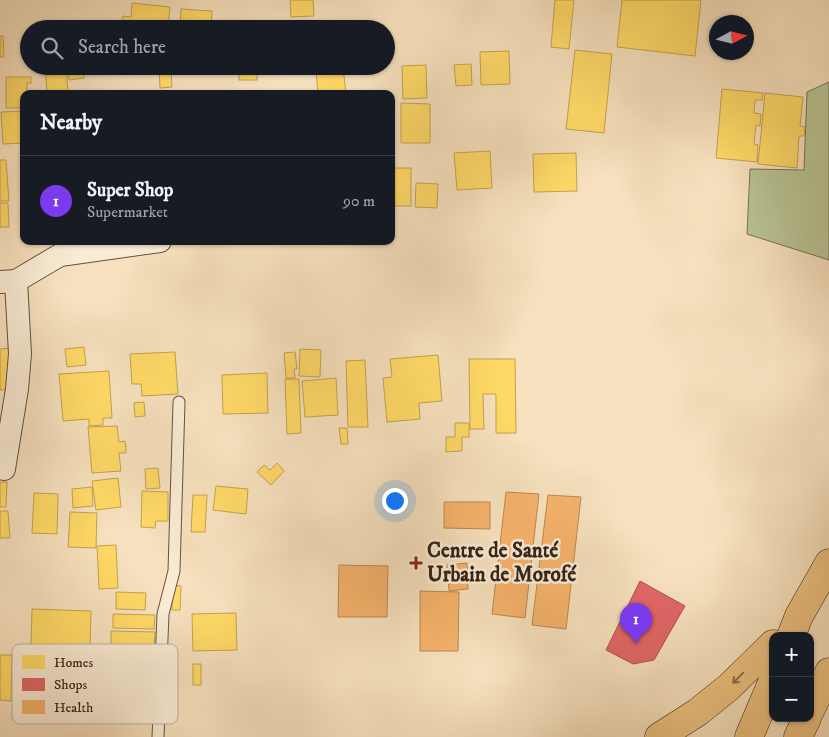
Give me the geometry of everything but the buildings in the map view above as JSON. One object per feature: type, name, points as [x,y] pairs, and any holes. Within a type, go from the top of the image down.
[{"type":"highway","points":[[795,626],[829,563]]},
{"type":"highway","points":[[659,737],[698,712],[729,687],[769,648]]},
{"type":"highway","points":[[814,703],[829,672]]},
{"type":"highway","points":[[749,737],[769,690]]},
{"type":"highway","points":[[798,737],[805,722]]},
{"type":"street","points":[[4,469],[17,389],[20,354],[8,281],[60,255],[131,245]]},
{"type":"lane","points":[[162,644],[163,614],[174,571],[179,402]]},
{"type":"lane","points":[[158,737],[159,724]]},
{"type":"green space","points":[[829,82],[829,260],[747,234],[750,169],[804,170],[807,92]]},
{"type":"place","name":"Centre de Santé Urbain de Morofé","points":[[416,563]]},
{"type":"place","name":"Super Shop","points":[[636,644]]}]
